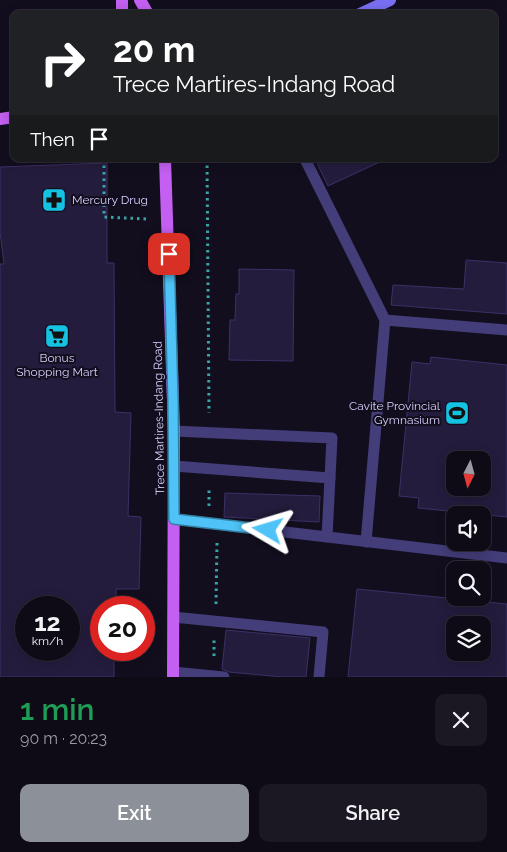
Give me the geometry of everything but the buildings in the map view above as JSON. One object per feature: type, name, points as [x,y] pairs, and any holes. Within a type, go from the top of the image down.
[{"type":"main road","points":[[369,10],[390,0]]},
{"type":"main road","name":"Trece Martires-Indang Road","points":[[165,162],[174,430],[173,674]]},
{"type":"lane","points":[[306,162],[385,320],[366,542]]},
{"type":"lane","points":[[385,320],[507,330]]},
{"type":"lane","points":[[174,430],[332,438],[327,537]]},
{"type":"lane","points":[[174,466],[330,478]]},
{"type":"lane","points":[[174,519],[507,558]]},
{"type":"lane","points":[[173,617],[323,632],[319,677]]},
{"type":"lane","points":[[173,674],[224,677]]},
{"type":"path","points":[[104,162],[104,217],[147,218]]},
{"type":"place","name":"Mercury Drug","points":[[54,200]]},
{"type":"place","name":"Bonus Shopping Mart","points":[[57,336]]},
{"type":"place","name":"Cavite Provincial Gymnasium","points":[[457,413]]},
{"type":"route","points":[[169,254],[174,519],[268,530]]}]
